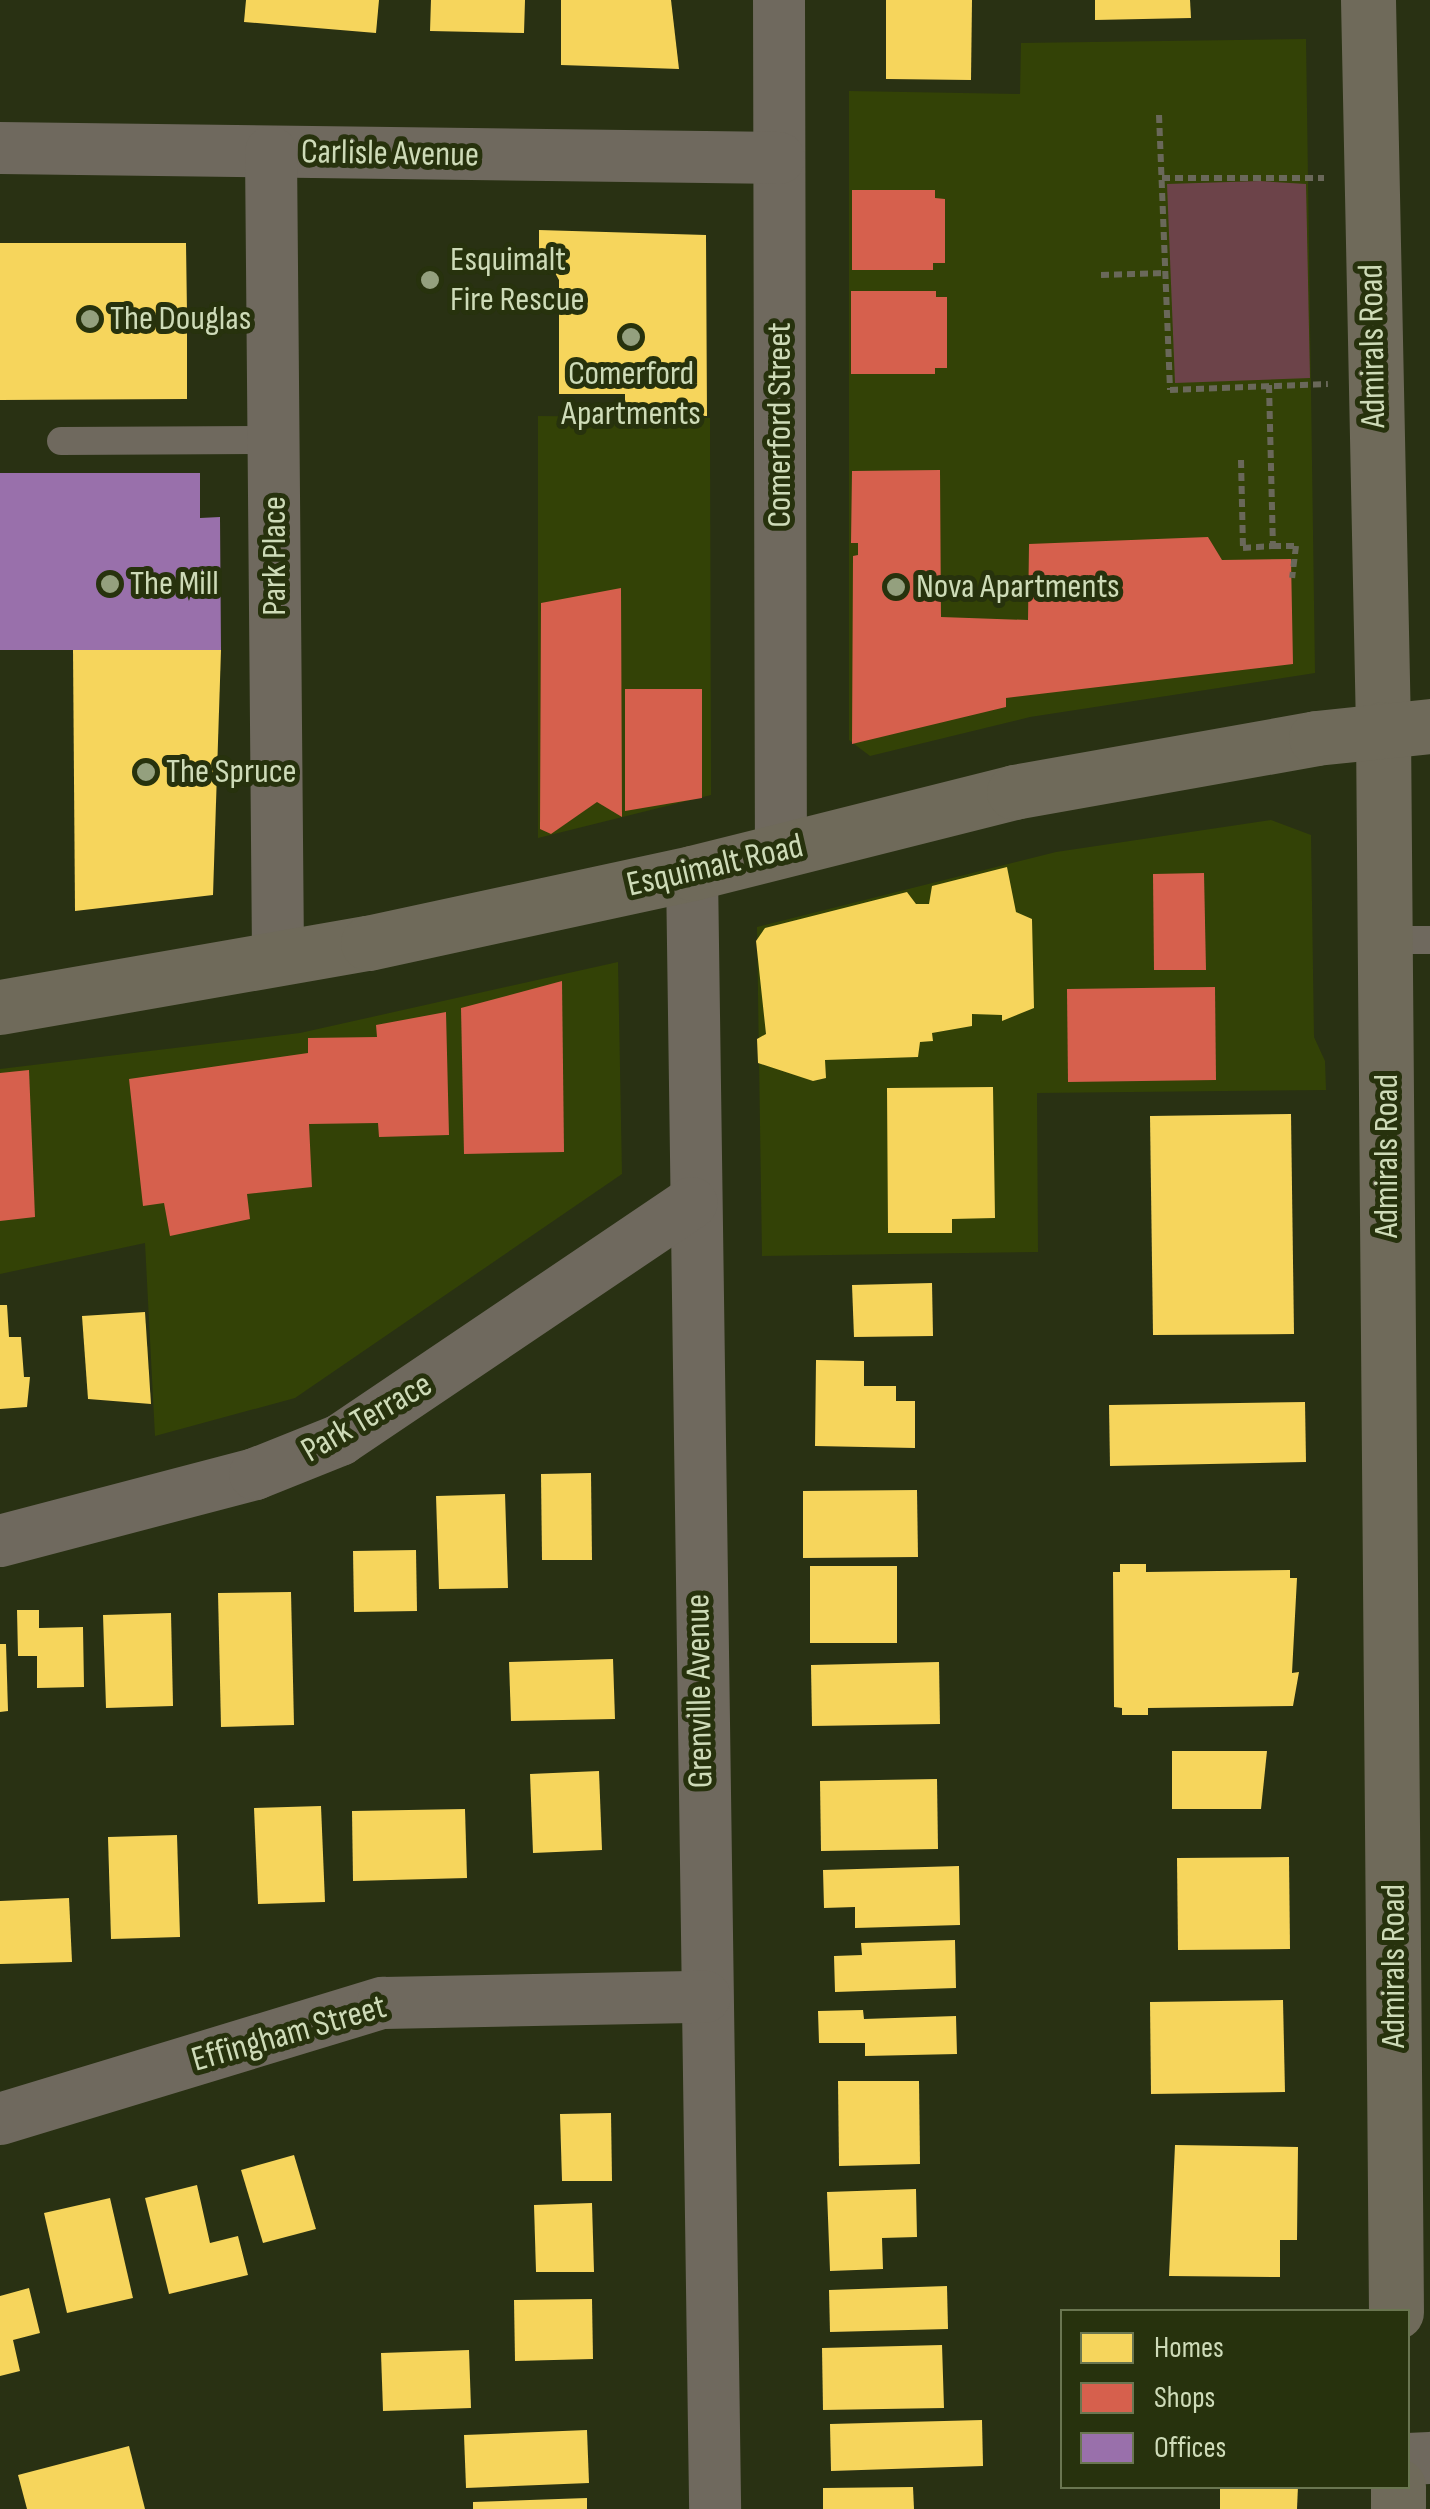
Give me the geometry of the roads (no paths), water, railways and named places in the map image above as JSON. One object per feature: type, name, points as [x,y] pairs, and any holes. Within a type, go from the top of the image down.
[{"type":"main road","name":"Admirals Road","points":[[1368,0],[1374,382],[1407,727],[1396,2309]]},
{"type":"main road","name":"Esquimalt Road","points":[[0,1007],[278,960],[692,873],[1014,792],[1407,727]]},
{"type":"street","name":"Comerford Street","points":[[779,0],[781,850]]},
{"type":"street","name":"Carlisle Avenue","points":[[0,148],[779,158]]},
{"type":"street","name":"Park Place","points":[[271,152],[278,960]]},
{"type":"street","name":"Grenville Avenue","points":[[692,873],[692,1203],[715,2509]]},
{"type":"street","name":"Park Terrace","points":[[0,1541],[255,1474],[340,1440],[692,1203]]},
{"type":"street","name":"Effingham Street","points":[[0,2119],[384,2002],[706,1997]]},
{"type":"lane","points":[[62,441],[274,440]]},
{"type":"place","name":"Esquimalt Fire Rescue","points":[[430,280]]},
{"type":"place","name":"The Douglas","points":[[90,319]]},
{"type":"place","name":"Comerford Apartments","points":[[631,337]]},
{"type":"place","name":"The Mill","points":[[110,584]]},
{"type":"place","name":"Nova Apartments","points":[[896,587]]},
{"type":"place","name":"The Spruce","points":[[146,772]]}]
